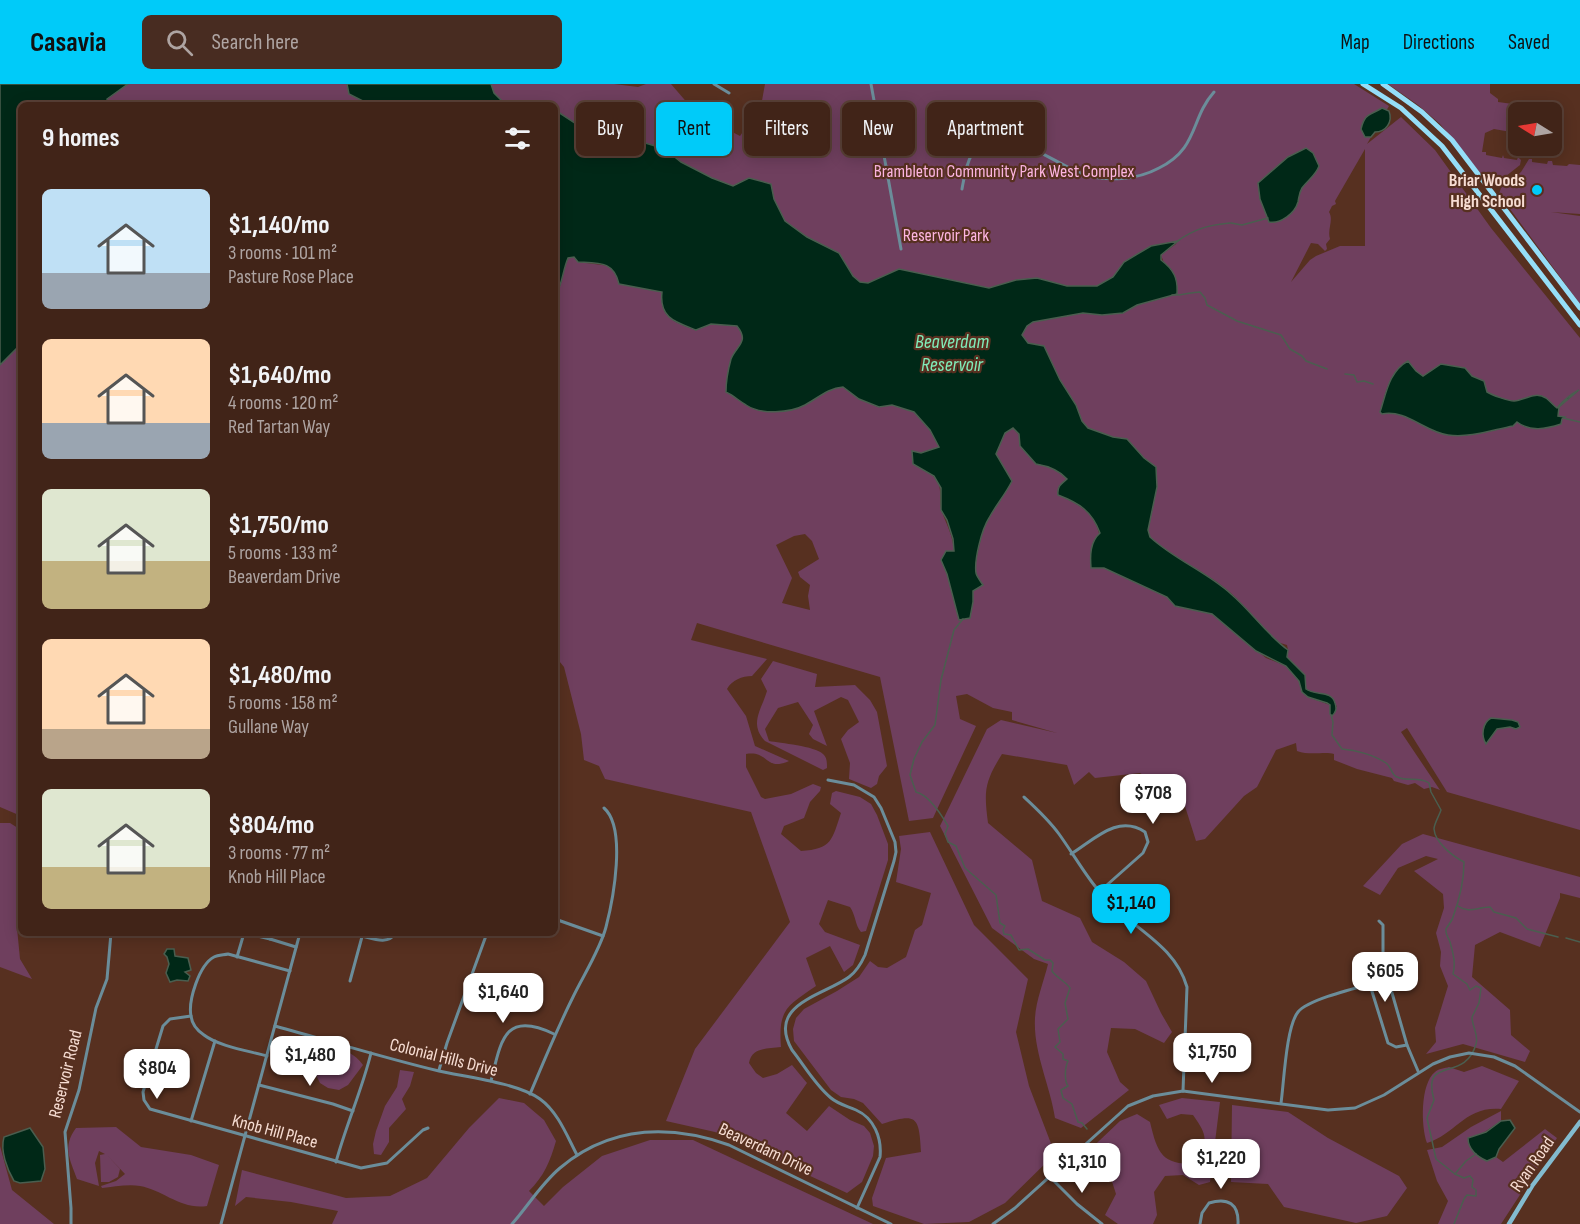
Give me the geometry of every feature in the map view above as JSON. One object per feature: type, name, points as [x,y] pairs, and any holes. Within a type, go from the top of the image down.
[{"type":"main road","points":[[1363,84],[1401,108],[1442,146],[1580,325]]},
{"type":"main road","points":[[1383,84],[1422,112],[1452,140],[1580,308]]},
{"type":"main road","name":"Ryan Road","points":[[1509,1224],[1532,1186],[1580,1122]]},
{"type":"street","points":[[714,84],[729,93]]},
{"type":"street","points":[[871,84],[901,249]]},
{"type":"street","points":[[962,189],[973,153],[987,142],[1002,140],[1026,145],[1084,175],[1114,179],[1150,172],[1172,160],[1188,144],[1205,104],[1214,92]]},
{"type":"street","points":[[828,780],[854,785],[874,797],[891,830],[896,852],[865,955],[858,969],[843,981],[796,1006],[790,1014],[786,1027],[787,1042],[825,1093],[838,1103],[860,1112],[876,1130],[881,1149],[880,1157],[857,1208]]},
{"type":"street","points":[[1024,797],[1044,815],[1099,892],[1113,907],[1173,956],[1183,972],[1187,987],[1184,1091]]},
{"type":"street","points":[[530,1094],[554,1034],[606,928],[617,864],[617,848],[609,812],[604,808]]},
{"type":"street","points":[[1071,854],[1114,827],[1125,824],[1136,826],[1145,832],[1148,842],[1143,853],[1099,892]]},
{"type":"street","points":[[558,920],[603,936]]},
{"type":"street","points":[[1379,921],[1383,925],[1383,954],[1388,980],[1407,1045],[1419,1071]]},
{"type":"street","name":"Reservoir Road","points":[[70,1224],[71,1208],[65,1132],[79,1090],[96,1008],[107,979],[111,936]]},
{"type":"street","points":[[237,957],[243,936]]},
{"type":"street","points":[[257,936],[296,947]]},
{"type":"street","points":[[221,1224],[299,936]]},
{"type":"street","points":[[350,981],[362,936]]},
{"type":"street","points":[[370,936],[384,940],[394,936]]},
{"type":"street","points":[[439,1071],[486,936]]},
{"type":"street","points":[[267,1056],[214,1041],[205,1036],[195,1027],[191,1016],[193,997],[205,965],[214,957],[221,955],[228,954],[290,971]]},
{"type":"street","points":[[1281,1103],[1290,1033],[1293,1019],[1299,1011],[1308,1004],[1388,980]]},
{"type":"street","points":[[1370,984],[1388,1043],[1396,1047],[1407,1045]]},
{"type":"street","name":"Knob Hill Place","points":[[191,1016],[170,1019],[163,1026],[143,1092],[144,1100],[150,1109],[361,1168],[387,1162],[428,1128]]},
{"type":"street","points":[[491,1081],[500,1044],[513,1029],[533,1025],[554,1034]]},
{"type":"street","name":"Colonial Hills Drive","points":[[275,1026],[439,1071],[491,1081],[530,1094],[540,1099],[555,1115],[577,1155]]},
{"type":"street","points":[[191,1121],[214,1041]]},
{"type":"street","points":[[336,1162],[343,1135],[362,1089],[372,1053]]},
{"type":"street","points":[[993,1224],[1015,1208],[1128,1106],[1153,1096],[1184,1091],[1328,1110],[1355,1108],[1384,1095],[1419,1071],[1443,1059],[1469,1053],[1494,1057],[1515,1065],[1580,1112]]},
{"type":"street","points":[[259,1085],[353,1111]]},
{"type":"street","name":"Beaverdam Drive","points":[[512,1224],[548,1180],[577,1155],[625,1136],[654,1130],[678,1131],[729,1144],[891,1224]]},
{"type":"street","points":[[1050,1177],[1077,1204],[1102,1224]]},
{"type":"street","points":[[1200,1224],[1202,1214],[1209,1203],[1224,1200],[1230,1202],[1237,1210],[1238,1224]]},
{"type":"green space","points":[[128,84],[347,84],[349,94],[364,102],[108,102],[107,99]]},
{"type":"green space","points":[[491,84],[614,84],[638,87],[646,84],[671,84],[687,102],[656,102],[656,146],[644,143],[644,102],[576,102],[576,124],[558,112],[558,102],[503,102],[494,93]]},
{"type":"green space","points":[[765,84],[1354,84],[1389,106],[1367,144],[1401,117],[1435,150],[1491,228],[1580,338],[1580,830],[1447,792],[1407,728],[1401,732],[1440,790],[1432,787],[1424,789],[1415,783],[1408,785],[1394,781],[1392,778],[1357,769],[1334,760],[1334,754],[1297,751],[1296,743],[1276,750],[1257,787],[1244,796],[1205,839],[1196,841],[1183,800],[1140,773],[1095,778],[1089,772],[1074,785],[1067,765],[1002,754],[987,787],[988,823],[1032,860],[1042,901],[1080,918],[1092,942],[1124,962],[1146,981],[1172,1032],[1164,1043],[1135,1029],[1111,1028],[1107,1052],[1120,1082],[1129,1090],[1081,1128],[1055,1118],[1039,1056],[1035,1018],[1038,997],[1048,964],[1034,959],[992,928],[940,826],[987,729],[1001,720],[1057,733],[1012,720],[1012,712],[993,708],[967,694],[956,696],[960,719],[976,726],[933,818],[909,821],[880,677],[697,623],[691,640],[767,659],[752,676],[738,679],[727,689],[746,716],[755,746],[789,761],[775,764],[759,755],[746,754],[746,767],[761,797],[765,799],[791,794],[813,784],[821,787],[810,802],[804,818],[784,826],[781,834],[801,851],[825,845],[833,836],[841,813],[830,804],[832,793],[836,791],[860,797],[871,804],[888,844],[888,860],[866,931],[861,932],[859,929],[850,907],[828,900],[819,924],[825,932],[860,945],[853,965],[844,972],[830,946],[806,958],[816,986],[786,1010],[781,1024],[781,1047],[757,1051],[749,1063],[763,1078],[777,1074],[792,1065],[807,1083],[786,1113],[807,1131],[829,1106],[864,1126],[870,1133],[874,1146],[873,1156],[862,1182],[847,1193],[715,1132],[666,1121],[695,1049],[790,922],[751,812],[605,779],[599,766],[584,760],[581,734],[564,667],[558,660],[558,291],[568,258],[574,257],[578,262],[610,266],[617,272],[662,292],[696,330],[711,324],[737,326],[742,340],[732,358],[732,378],[739,398],[750,407],[758,409],[780,405],[843,387],[859,399],[878,407],[892,405],[914,412],[930,430],[939,447],[921,453],[912,452],[913,464],[931,474],[939,484],[941,507],[954,552],[941,560],[959,614],[973,602],[975,571],[985,526],[1011,481],[996,454],[1005,433],[1013,428],[1046,466],[1067,479],[1058,495],[1082,508],[1095,522],[1101,542],[1104,568],[1167,597],[1175,606],[1212,614],[1266,658],[1286,666],[1299,681],[1308,697],[1330,705],[1330,714],[1337,706],[1318,693],[1312,693],[1306,689],[1305,675],[1287,657],[1287,645],[1277,642],[1270,636],[1232,594],[1150,537],[1148,530],[1157,487],[1156,467],[1127,440],[1088,428],[1060,380],[1044,346],[1027,343],[1022,335],[1025,330],[841,298],[749,178],[733,186],[681,162],[674,156],[732,156],[732,132],[740,136],[744,130],[744,156],[830,156],[830,102],[762,102]],"holes":[[[1365,149],[1365,246],[1340,246],[1310,260],[1291,282],[1311,243],[1318,244],[1325,251],[1327,249],[1326,244],[1330,239],[1329,212],[1336,204],[1335,201]],[[1177,241],[1161,255],[1176,294],[1137,305],[1124,262],[1151,246]],[[805,534],[812,541],[819,559],[798,572],[800,577],[810,585],[808,596],[810,610],[782,603],[792,578],[776,545],[794,536]]]},
{"type":"green space","points":[[1388,84],[1490,84],[1490,93],[1498,99],[1498,102],[1508,103],[1508,131],[1494,129],[1485,133],[1482,152],[1502,158],[1503,155],[1504,158],[1517,160],[1518,157],[1521,160],[1520,165],[1496,184],[1490,185],[1440,124]]},
{"type":"green space","points":[[1529,159],[1532,159],[1532,162],[1547,164],[1548,161],[1552,161],[1553,165],[1580,165],[1580,214],[1551,212],[1580,216],[1580,304],[1499,194],[1501,188],[1521,172]]},
{"type":"green space","points":[[17,348],[18,815],[0,807],[0,365]]},
{"type":"green space","points":[[773,661],[817,674],[815,687],[855,685],[870,700],[877,712],[887,766],[879,776],[877,784],[871,788],[849,779],[850,763],[841,739],[859,722],[848,700],[841,697],[814,711],[827,746],[813,739],[809,734],[813,725],[798,702],[778,708],[765,729],[769,741],[819,751],[825,757],[827,768],[823,770],[765,741],[760,735],[757,723],[767,691],[761,679]]},
{"type":"green space","points":[[0,823],[10,823],[18,828],[17,928],[20,959],[32,979],[0,967]]},
{"type":"green space","points":[[930,832],[974,925],[1028,979],[1016,1032],[1029,1086],[1055,1154],[1005,1203],[969,1222],[924,1224],[873,1206],[872,1198],[886,1158],[921,1152],[917,1124],[914,1120],[903,1119],[882,1124],[863,1103],[841,1097],[831,1090],[794,1041],[793,1029],[796,1018],[804,1009],[859,977],[870,961],[878,967],[887,968],[906,957],[915,930],[922,925],[931,893],[896,882],[901,849],[899,836]]},
{"type":"green space","points":[[1423,834],[1580,877],[1580,898],[1560,893],[1540,947],[1500,932],[1475,945],[1472,977],[1510,1010],[1511,1035],[1530,1051],[1525,1062],[1463,1044],[1426,1054],[1436,1042],[1435,1028],[1448,986],[1440,966],[1441,952],[1436,933],[1444,908],[1443,894],[1414,871],[1438,859],[1426,856],[1398,868],[1380,895],[1363,886],[1402,844]]},
{"type":"green space","points":[[293,1040],[341,1049],[357,1058],[363,1065],[348,1085],[339,1090],[328,1088],[320,1083],[316,1075],[317,1064],[310,1050],[291,1044]]},
{"type":"green space","points":[[1482,1066],[1519,1081],[1501,1109],[1489,1109],[1469,1116],[1437,1139],[1427,1143],[1423,1106],[1430,1078],[1436,1071],[1449,1067],[1464,1072]]},
{"type":"green space","points":[[400,1070],[414,1072],[410,1086],[402,1099],[406,1109],[389,1128],[389,1142],[381,1155],[374,1154],[373,1144],[376,1131],[385,1106],[397,1087]]},
{"type":"green space","points":[[499,1098],[524,1103],[544,1120],[556,1141],[546,1168],[529,1191],[544,1206],[563,1187],[602,1156],[650,1140],[693,1140],[873,1224],[332,1224],[338,1211],[291,1202],[246,1197],[235,1206],[242,1170],[346,1198],[390,1196],[427,1178],[469,1128]]},
{"type":"green space","points":[[1182,1098],[1220,1102],[1210,1182],[1199,1185],[1183,1175],[1165,1176],[1154,1192],[1157,1215],[1153,1224],[1118,1224],[1105,1215],[1116,1194],[1107,1166],[1093,1164],[1083,1166],[1079,1160],[1120,1121],[1137,1114],[1150,1122],[1156,1143],[1164,1156],[1177,1163],[1199,1164],[1205,1139],[1198,1122],[1193,1115],[1181,1114],[1167,1119],[1159,1105]]},
{"type":"green space","points":[[1232,1105],[1288,1112],[1328,1138],[1399,1176],[1407,1188],[1387,1216],[1356,1223],[1284,1207],[1268,1184],[1231,1182]]},
{"type":"green space","points":[[1501,1111],[1501,1121],[1468,1143],[1476,1154],[1487,1161],[1496,1157],[1503,1162],[1545,1129],[1557,1138],[1501,1224],[1438,1224],[1448,1201],[1437,1181],[1427,1150],[1442,1147],[1471,1127]]},
{"type":"green space","points":[[116,1127],[141,1147],[191,1155],[219,1165],[207,1206],[189,1205],[140,1186],[102,1188],[101,1186],[116,1181],[125,1174],[106,1154],[120,1169],[118,1177],[109,1182],[101,1182],[100,1155],[105,1154],[99,1151],[95,1163],[99,1186],[77,1179],[68,1147],[76,1128]]},
{"type":"green space","points":[[0,1146],[12,1190],[54,1224],[0,1224]]},
{"type":"water","points":[[0,84],[128,84],[107,99],[108,102],[18,102],[18,348],[0,365]]},
{"type":"water","points":[[347,84],[491,84],[494,93],[503,102],[363,102],[349,94]]},
{"type":"water","points":[[1382,108],[1389,111],[1388,126],[1375,132],[1371,137],[1365,137],[1361,129],[1364,120]]},
{"type":"water","name":"Beaverdam Reservoir","points":[[558,112],[576,124],[576,156],[644,156],[644,143],[656,146],[656,156],[674,156],[712,178],[733,186],[749,178],[771,184],[774,199],[785,221],[807,237],[839,253],[853,276],[860,282],[868,283],[899,269],[989,288],[1016,280],[1037,278],[1067,286],[1097,286],[1113,277],[1124,262],[1151,246],[1178,241],[1161,255],[1161,260],[1174,275],[1177,294],[1137,305],[1123,313],[1102,315],[1083,313],[1033,322],[1027,326],[1022,335],[1028,343],[1044,346],[1060,380],[1076,405],[1082,421],[1088,428],[1113,437],[1127,439],[1144,458],[1156,467],[1157,487],[1148,530],[1150,537],[1170,553],[1222,586],[1239,601],[1288,650],[1287,657],[1305,675],[1306,689],[1333,699],[1336,705],[1335,712],[1332,716],[1330,705],[1308,697],[1302,692],[1299,681],[1286,666],[1256,651],[1212,614],[1175,606],[1167,597],[1104,568],[1091,568],[1092,545],[1100,533],[1097,525],[1084,509],[1058,495],[1059,487],[1067,479],[1053,469],[1036,464],[1020,446],[1019,434],[1013,428],[1005,433],[996,454],[1012,481],[986,523],[977,552],[977,575],[983,585],[973,591],[970,618],[959,620],[941,560],[946,551],[954,551],[947,520],[941,510],[941,488],[934,476],[913,464],[912,451],[921,453],[939,447],[930,430],[914,412],[892,405],[879,407],[859,399],[843,387],[828,391],[792,410],[767,412],[752,408],[726,392],[731,359],[742,340],[741,331],[737,326],[711,324],[696,330],[670,318],[663,308],[662,292],[619,284],[617,276],[605,265],[578,262],[574,257],[568,258],[558,291]]},
{"type":"water","points":[[1306,148],[1313,153],[1319,166],[1318,169],[1302,188],[1291,214],[1278,221],[1269,222],[1260,199],[1258,183],[1288,157]]},
{"type":"water","points":[[1408,361],[1423,376],[1441,364],[1465,368],[1472,376],[1484,381],[1487,392],[1511,401],[1538,395],[1546,398],[1557,408],[1579,390],[1559,407],[1558,416],[1565,417],[1561,424],[1538,429],[1517,422],[1513,426],[1481,433],[1448,435],[1399,415],[1380,412],[1392,377]]},
{"type":"water","points":[[1491,718],[1512,720],[1518,722],[1520,727],[1497,729],[1486,744],[1483,730]]},
{"type":"water","points":[[167,949],[174,949],[175,956],[188,958],[191,970],[185,972],[190,976],[188,981],[170,982],[166,973],[169,964],[164,954]]},
{"type":"water","points":[[1510,1120],[1515,1128],[1499,1149],[1496,1157],[1487,1161],[1474,1152],[1468,1138],[1486,1132],[1501,1121]]},
{"type":"water","points":[[30,1128],[43,1147],[45,1169],[41,1181],[20,1183],[14,1181],[9,1171],[3,1142],[4,1137]]},
{"type":"waterway","points":[[1231,223],[1242,225],[1268,218]]},
{"type":"waterway","points":[[1176,242],[1202,228],[1230,223]]},
{"type":"waterway","points":[[1172,295],[1200,292],[1207,305],[1237,321],[1281,335],[1290,349],[1306,361],[1327,369]]},
{"type":"waterway","points":[[1345,374],[1354,375],[1357,382],[1364,381],[1373,384]]},
{"type":"waterway","points":[[1563,418],[1580,422]]},
{"type":"waterway","points":[[963,619],[954,630],[941,680],[935,725],[922,742],[910,775],[916,792],[930,801],[948,826],[945,834],[948,842],[956,846],[965,868],[996,895],[1000,923],[1005,926],[1004,934],[1011,935],[1019,950],[1028,949],[1045,960],[1050,960],[1053,963],[1052,971],[1070,988],[1065,1003],[1068,1019],[1058,1029],[1060,1042],[1055,1047],[1063,1054],[1063,1059],[1068,1061],[1065,1074],[1068,1086],[1061,1090],[1063,1098],[1072,1104],[1078,1122],[1087,1129]]},
{"type":"waterway","points":[[1331,715],[1332,735],[1342,749],[1365,753],[1381,760],[1397,777],[1429,783],[1431,792],[1441,810],[1434,827],[1435,834],[1446,849],[1464,862],[1460,897],[1446,931],[1454,958],[1453,974],[1467,984],[1470,990],[1476,986],[1481,988],[1479,1003],[1472,1017],[1477,1041],[1471,1056],[1463,1063],[1434,1077],[1432,1086],[1434,1100],[1427,1118],[1436,1159],[1455,1174],[1464,1178],[1470,1176],[1473,1180],[1472,1187],[1476,1190],[1476,1196],[1467,1195],[1464,1199],[1454,1224]]},
{"type":"waterway","points":[[1458,906],[1470,910],[1490,907],[1494,912],[1516,918],[1527,929],[1558,937]]},
{"type":"waterway","points":[[1566,938],[1580,942]]},
{"type":"waterway","points":[[1455,1174],[1466,1161],[1476,1154]]},
{"type":"place","name":"Briar Woods High School","points":[[1537,190]]},
{"type":"park label","name":"Brambleton Community Park West Complex","points":[[1004,171]]},
{"type":"park label","name":"Reservoir Park","points":[[946,235]]}]
